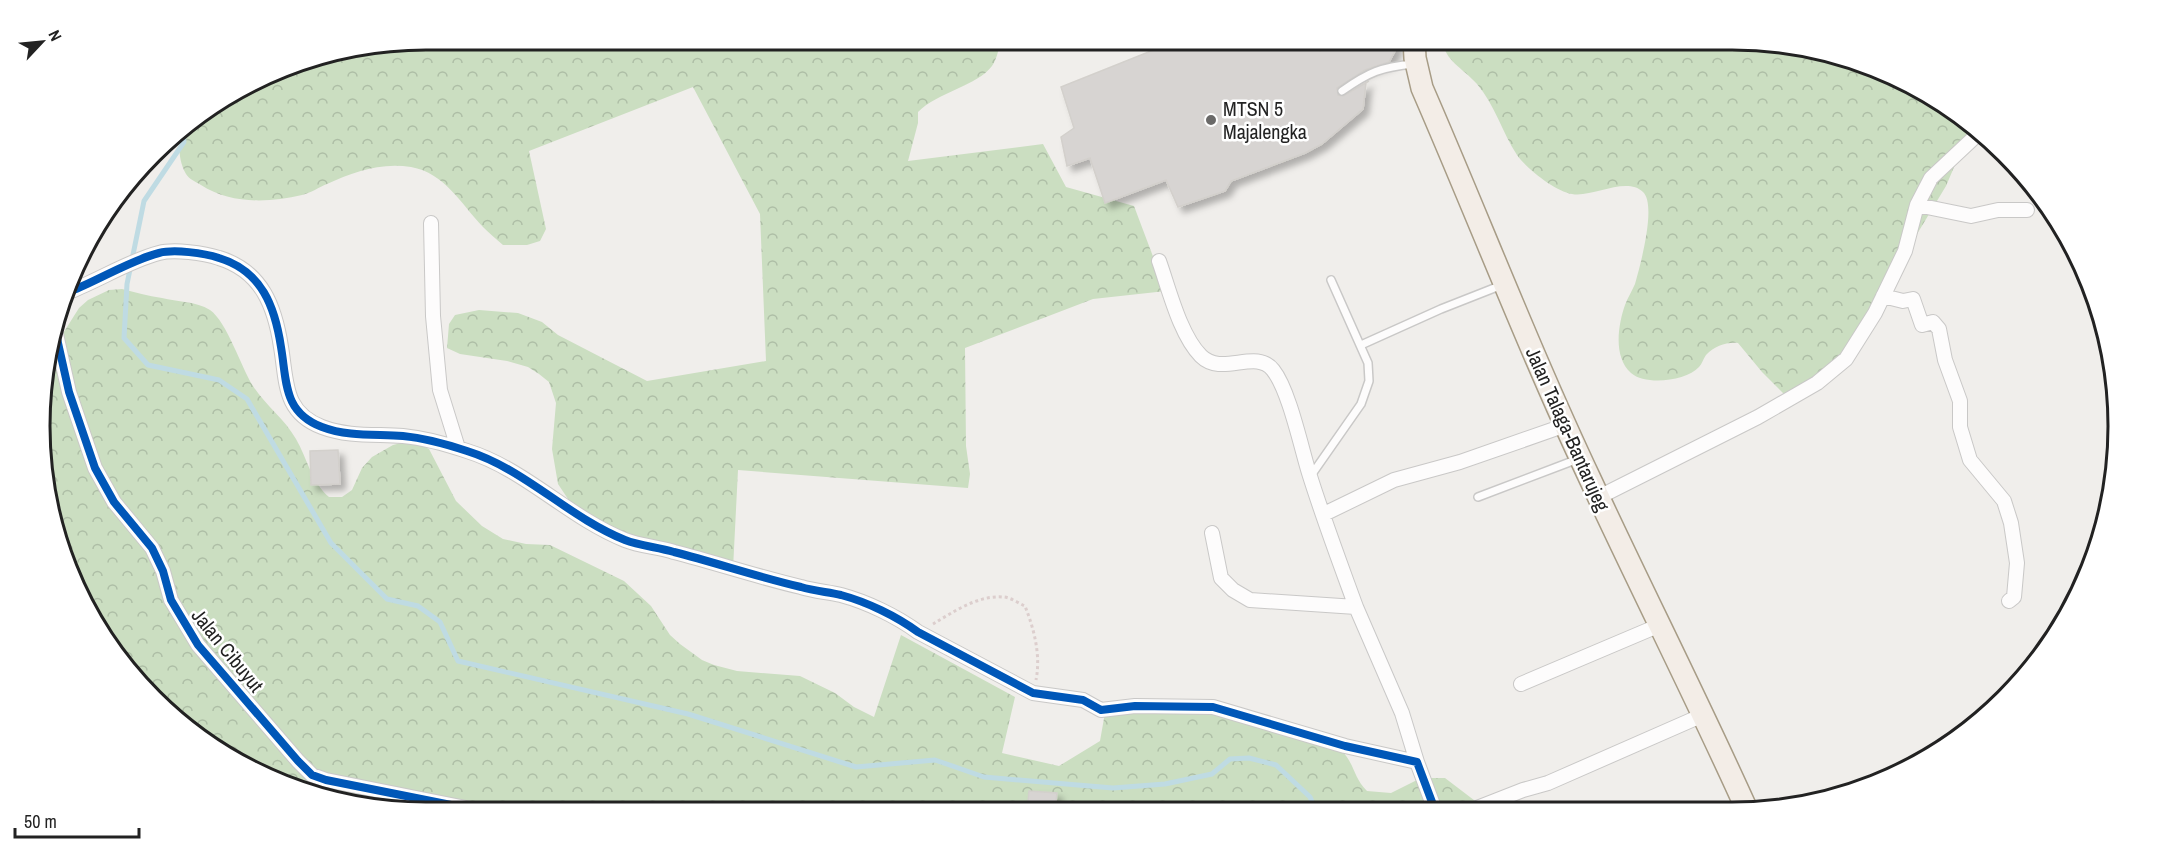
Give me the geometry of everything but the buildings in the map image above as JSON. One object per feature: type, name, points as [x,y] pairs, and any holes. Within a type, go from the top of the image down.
[{"type":"main road","name":"Jalan Talaga-Bantarujeg","points":[[1415,50],[1422,88],[1566,425],[1743,802]]},
{"type":"street","points":[[1599,497],[1708,443],[1817,383],[1845,359],[1875,313],[1905,251],[1917,206],[1931,178],[1973,138]]},
{"type":"street","points":[[1917,206],[1971,216],[1998,210],[2027,210]]},
{"type":"street","points":[[431,223],[434,316],[440,390],[458,448]]},
{"type":"street","points":[[75,289],[160,252],[207,254],[236,263],[254,278],[266,295],[272,309],[281,347],[283,377],[288,393],[294,405],[311,421],[338,432],[421,438],[490,459],[525,478],[587,520],[626,540],[802,588],[842,596],[869,606],[907,624],[1033,693],[1083,700],[1101,710],[1135,706],[1213,707],[1345,746],[1417,762]]},
{"type":"street","points":[[1159,261],[1190,341],[1202,358],[1221,366],[1256,361],[1272,368],[1282,385],[1310,477],[1356,607],[1402,713],[1432,802]]},
{"type":"street","points":[[1883,296],[1903,301],[1913,299],[1922,325],[1933,322],[1939,329],[1945,360],[1960,401],[1960,427],[1970,460],[2004,501],[2011,523],[2017,563],[2014,597],[2009,601]]},
{"type":"street","name":"Jalan Cibuyut","points":[[59,345],[69,392],[77,409],[95,468],[114,502],[152,548],[163,571],[171,600],[198,645],[312,775],[326,780],[436,802]]},
{"type":"street","points":[[1324,514],[1394,480],[1460,462],[1566,425]]},
{"type":"street","points":[[1212,533],[1221,578],[1233,590],[1250,600],[1356,607]]},
{"type":"street","points":[[1521,684],[1660,626]]},
{"type":"street","points":[[1492,802],[1548,783],[1703,715]]},
{"type":"lane","points":[[1342,91],[1368,73],[1393,66],[1416,64]]},
{"type":"lane","points":[[1310,477],[1361,404],[1369,381],[1368,363],[1331,280]]},
{"type":"lane","points":[[1361,345],[1441,309],[1505,284]]},
{"type":"lane","points":[[1478,496],[1581,458]]},
{"type":"path","points":[[918,632],[961,608],[989,597],[1005,597],[1025,606],[1033,625],[1039,666],[1033,693]]},
{"type":"green space","points":[[401,50],[999,50],[992,66],[985,73],[936,99],[918,112],[918,123],[908,161],[1043,144],[1066,187],[1134,206],[1166,291],[1093,299],[965,348],[966,446],[970,474],[968,488],[738,470],[733,569],[582,520],[558,484],[552,449],[556,403],[549,382],[528,367],[507,361],[460,354],[447,348],[449,324],[455,315],[479,310],[518,313],[542,322],[558,335],[647,381],[766,361],[760,214],[693,87],[529,151],[546,229],[540,241],[527,245],[503,245],[483,227],[452,191],[423,170],[400,166],[378,167],[289,198],[237,199],[212,191],[189,177],[180,158],[179,142],[197,127],[259,88],[329,62]]},
{"type":"green space","points":[[1446,50],[1756,50],[1780,53],[1828,62],[1875,78],[1919,100],[1968,134],[1946,186],[1835,370],[1789,399],[1738,343],[1734,343],[1713,349],[1706,355],[1699,367],[1685,376],[1666,380],[1646,380],[1631,373],[1625,366],[1619,350],[1619,331],[1623,313],[1635,284],[1646,236],[1648,209],[1647,199],[1643,192],[1628,186],[1572,194],[1542,179],[1517,155],[1483,92],[1450,59]]},
{"type":"green space","points":[[122,289],[199,305],[210,310],[228,334],[253,386],[291,431],[318,485],[329,497],[342,497],[352,490],[362,468],[372,457],[393,445],[405,442],[419,444],[429,449],[456,501],[482,526],[503,539],[526,544],[550,545],[624,581],[651,606],[670,635],[702,660],[714,665],[737,671],[800,676],[835,693],[854,707],[874,717],[901,635],[1015,697],[1002,753],[1059,766],[1100,741],[1106,707],[1169,714],[1206,708],[1341,750],[1367,791],[1391,793],[1421,778],[1445,778],[1476,802],[401,802],[353,795],[305,783],[259,764],[238,752],[197,725],[178,709],[127,655],[100,614],[78,570],[62,523],[53,475],[50,451],[50,401],[60,338],[79,308],[88,300],[109,290]]},
{"type":"waterway","points":[[184,138],[184,142],[144,201],[127,284],[124,338],[148,365],[219,380],[247,399],[331,543],[387,599],[418,606],[440,622],[458,661],[688,714],[856,767],[935,760],[984,777],[1113,788],[1165,784],[1212,774],[1230,759],[1249,758],[1276,765],[1310,797],[1312,802]]},
{"type":"cycle path","points":[[75,289],[137,260],[159,253],[189,252],[219,258],[246,272],[264,292],[275,318],[286,384],[293,404],[309,421],[322,427],[352,434],[419,438],[467,451],[508,469],[584,519],[625,540],[811,590],[861,601],[891,615],[918,632],[1033,693],[1083,700],[1101,710],[1135,706],[1213,707],[1345,746],[1417,762],[1432,802]]},
{"type":"cycle path","points":[[59,345],[69,392],[95,468],[114,502],[152,548],[163,571],[171,600],[198,645],[312,775],[326,780],[436,802]]},
{"type":"place","name":"MTSN 5 Majalengka","points":[[1211,120]]}]
